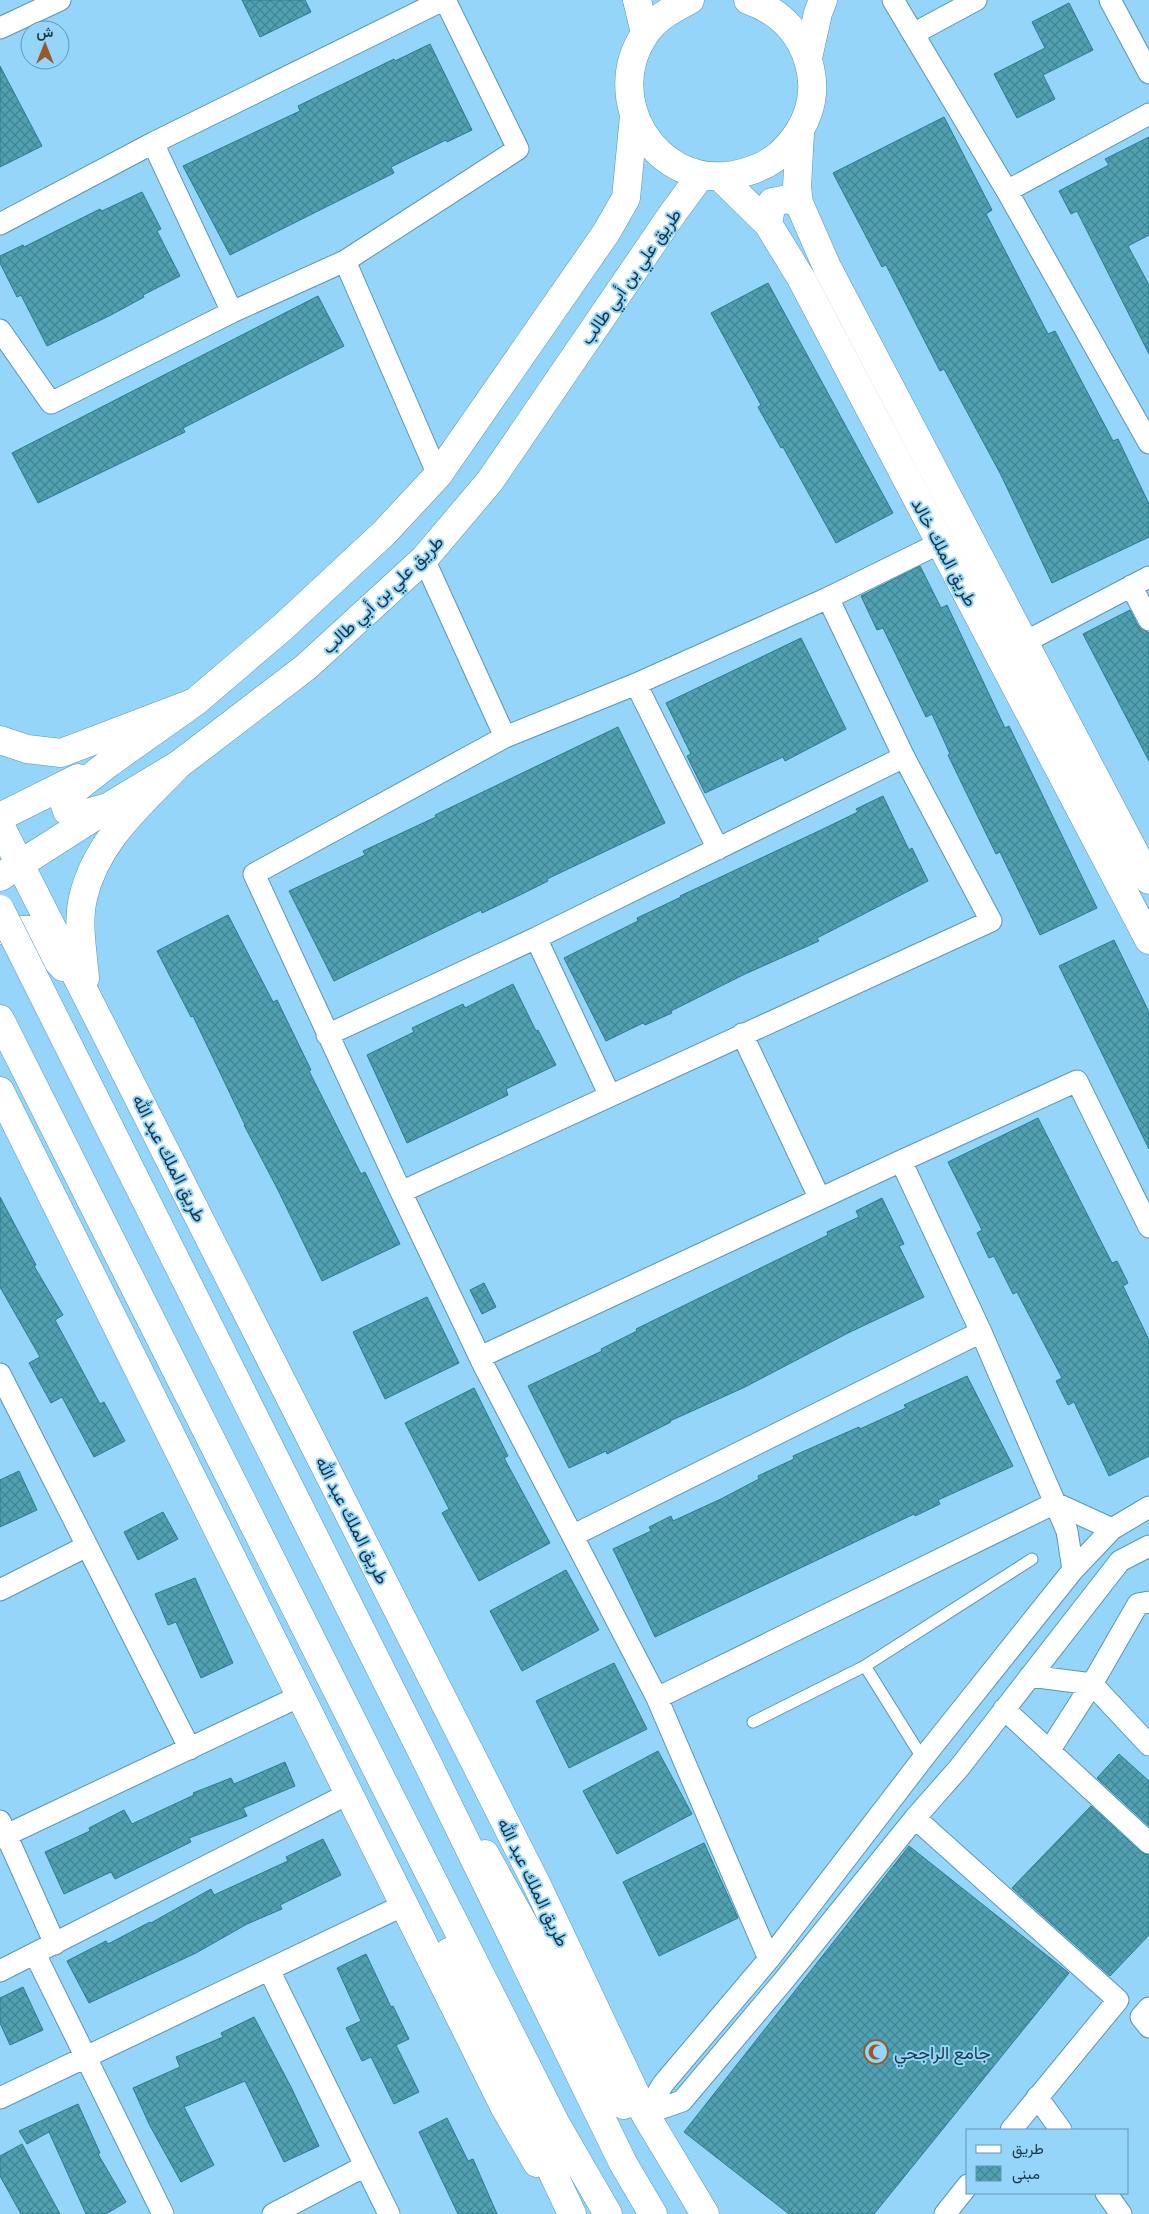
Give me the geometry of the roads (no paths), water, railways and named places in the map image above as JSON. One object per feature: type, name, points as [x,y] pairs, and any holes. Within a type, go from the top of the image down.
[{"type":"main road","points":[[637,0],[645,33]]},
{"type":"main road","points":[[690,0],[665,12],[645,33],[633,59],[629,88],[634,116],[644,136],[660,154],[679,167],[711,176],[751,172],[779,156],[800,133],[810,109],[813,83],[808,58],[792,29],[767,7],[748,0]]},
{"type":"main road","points":[[808,58],[823,0]]},
{"type":"main road","name":"طريق علي بن أبي طالب","points":[[108,808],[77,816],[67,811],[63,799],[109,763],[195,702],[283,627],[384,533],[438,475],[606,232],[626,198],[634,116]]},
{"type":"main road","name":"طريق الملك خالد","points":[[800,133],[799,202],[827,267],[1149,880]]},
{"type":"main road","name":"طريق علي بن أبي طالب","points":[[10,870],[178,765],[306,667],[424,559],[490,481],[668,221],[711,176]]},
{"type":"main road","name":"طريق الملك خالد","points":[[711,176],[768,224],[801,278],[1149,940]]},
{"type":"main road","points":[[768,224],[769,210],[772,202],[788,199],[799,202]]},
{"type":"main road","points":[[0,740],[26,749],[61,753],[195,702]]},
{"type":"main road","name":"طريق علي بن أبي طالب","points":[[0,817],[109,763]]},
{"type":"main road","points":[[86,992],[81,934],[83,898],[100,852],[120,826],[178,765]]},
{"type":"main road","name":"طريق الملك عبد الله","points":[[0,825],[10,870],[86,992],[536,1882],[645,2114],[703,2211]]},
{"type":"main road","points":[[0,909],[424,1756],[623,2163],[653,2214]]},
{"type":"main road","points":[[0,930],[29,930],[86,992]]},
{"type":"main road","points":[[0,1019],[556,2124],[608,2214]]},
{"type":"main road","points":[[0,1092],[504,2108],[566,2214]]},
{"type":"main road","points":[[424,1756],[484,1852],[605,2073],[660,2166],[703,2211]]},
{"type":"main road","points":[[380,1776],[444,1942],[572,2214]]},
{"type":"street","points":[[0,28],[36,5],[60,0]]},
{"type":"street","points":[[0,224],[153,143],[444,0],[518,149],[345,261],[232,312],[50,403],[0,330]]},
{"type":"street","points":[[893,0],[1007,191],[1149,443]]},
{"type":"street","points":[[913,34],[976,0]]},
{"type":"street","points":[[1110,0],[1149,72]]},
{"type":"street","points":[[1007,191],[1149,114]]},
{"type":"street","points":[[153,143],[232,312]]},
{"type":"street","points":[[345,261],[438,475]]},
{"type":"street","points":[[768,1959],[657,1698],[480,1357],[400,1192],[254,874],[505,737],[636,684],[828,598],[940,543]]},
{"type":"street","points":[[424,559],[505,737]]},
{"type":"street","points":[[1025,642],[1140,582],[1149,620]]},
{"type":"street","points":[[400,1192],[991,921],[904,757],[828,598]]},
{"type":"street","points":[[636,684],[718,849]]},
{"type":"street","points":[[327,1035],[536,938],[904,757]]},
{"type":"street","points":[[536,938],[610,1096]]},
{"type":"street","points":[[742,1034],[819,1197]]},
{"type":"street","points":[[480,1357],[819,1197],[1077,1081],[1149,1227]]},
{"type":"street","points":[[901,1161],[982,1332],[1056,1503],[1067,1531],[1073,1570]]},
{"type":"street","points":[[574,1535],[982,1332]]},
{"type":"street","points":[[0,1374],[190,1749]]},
{"type":"street","points":[[1056,1503],[1112,1528]]},
{"type":"street","points":[[657,1698],[1056,1503]]},
{"type":"street","points":[[645,2114],[663,2084],[768,1959],[1073,1570],[1112,1528],[1149,1507]]},
{"type":"street","points":[[0,1590],[87,1546]]},
{"type":"street","points":[[645,2114],[682,2101],[786,1979],[915,1818],[958,1768],[1120,1561],[1149,1546]]},
{"type":"street","points":[[1049,1751],[1092,1684],[1138,1604],[1149,1602]]},
{"type":"street","points":[[1030,1676],[1092,1684],[1149,1745]]},
{"type":"street","points":[[56,1944],[2,1831],[190,1749],[300,1696]]},
{"type":"street","points":[[1004,1710],[1149,1843]]},
{"type":"street","points":[[0,1971],[348,1794]]},
{"type":"street","points":[[915,1818],[1118,2000],[1012,2129]]},
{"type":"street","points":[[0,2098],[404,1905]]},
{"type":"street","points":[[35,1954],[163,2214]]},
{"type":"street","points":[[269,1970],[389,2214]]},
{"type":"street","points":[[1149,2008],[1141,2017],[1149,2027]]},
{"type":"street","points":[[1037,2096],[1060,2129]]},
{"type":"street","points":[[273,2214],[365,2166]]},
{"type":"street","points":[[945,2214],[966,2188]]},
{"type":"street","points":[[1107,2194],[1122,2214]]},
{"type":"lane","points":[[753,1722],[865,1666],[1032,1560]]},
{"type":"lane","points":[[865,1666],[923,1759]]},
{"type":"place","name":"جامع الراجحي","points":[[876,2052]]}]
